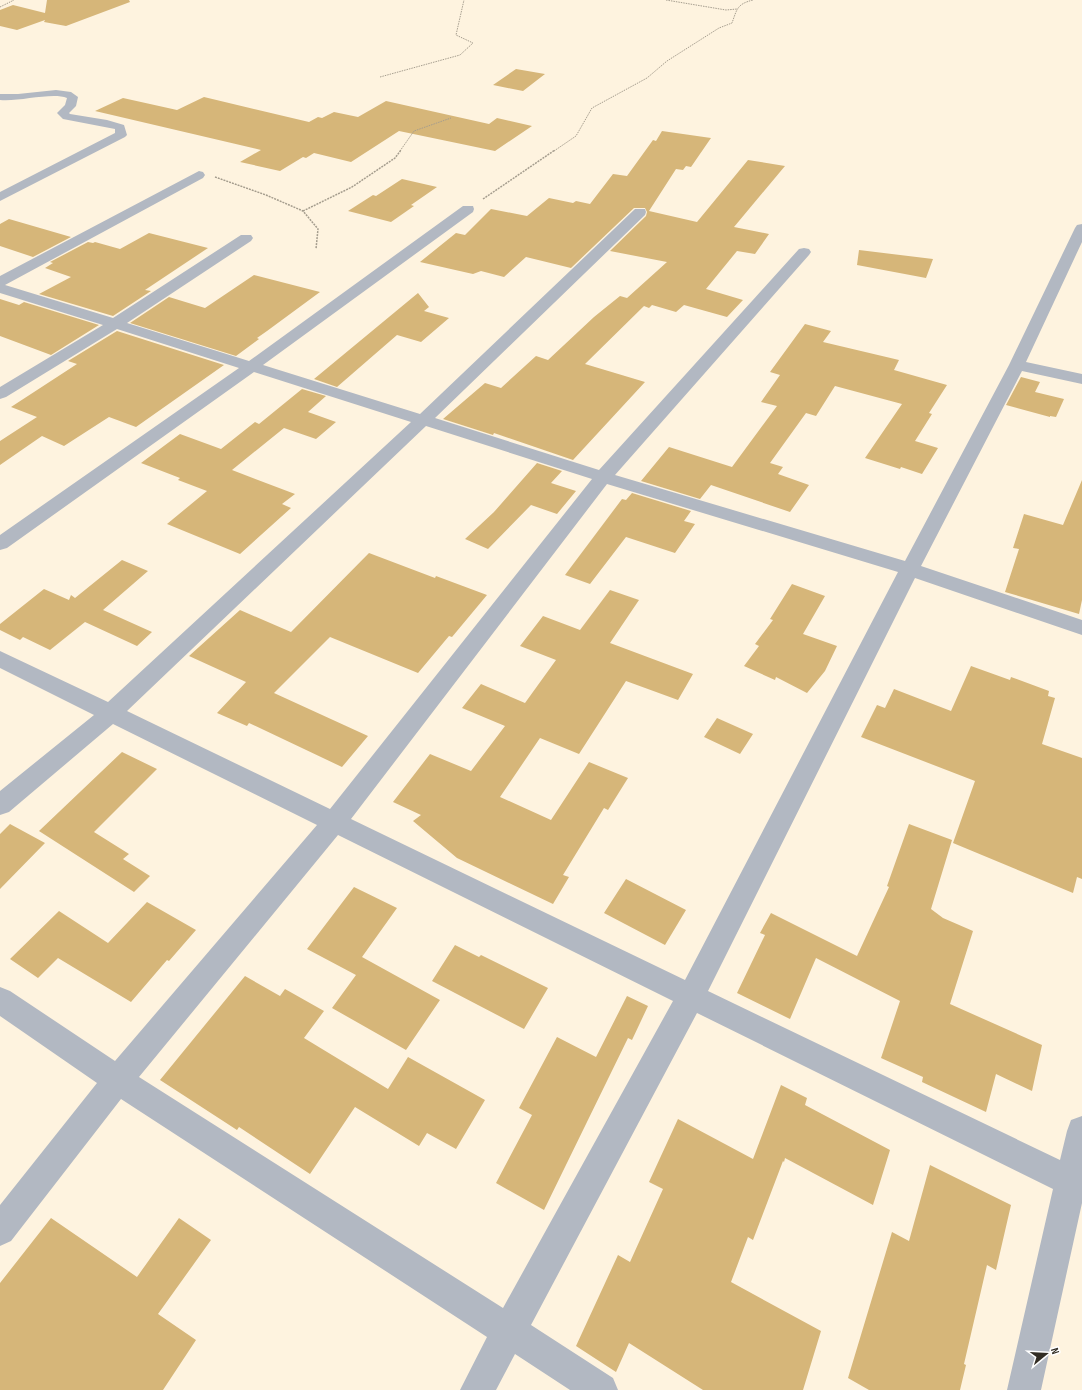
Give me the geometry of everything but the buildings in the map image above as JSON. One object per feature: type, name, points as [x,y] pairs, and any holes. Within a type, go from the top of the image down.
[{"type":"street","points":[[0,98],[63,92],[73,97],[70,106],[63,113],[66,117],[107,123],[120,128],[121,135],[0,197]]},
{"type":"street","points":[[0,282],[199,175]]},
{"type":"street","points":[[0,544],[252,366],[468,209]]},
{"type":"street","points":[[0,805],[112,713],[423,420],[640,212]]},
{"type":"street","points":[[476,1390],[691,996],[910,569],[1017,365],[1082,228]]},
{"type":"street","points":[[0,394],[115,324],[246,238]]},
{"type":"street","points":[[0,1230],[118,1080],[334,822],[602,477],[804,252]]},
{"type":"street","points":[[0,288],[602,477],[910,569],[1082,628]]},
{"type":"street","points":[[1017,365],[1082,379]]},
{"type":"street","points":[[0,659],[1077,1185]]},
{"type":"street","points":[[0,1000],[118,1080],[601,1390]]},
{"type":"street","points":[[1024,1390],[1077,1185],[1082,1131]]},
{"type":"path","points":[[0,7],[14,0]]},
{"type":"path","points":[[380,77],[460,55],[466,51],[473,43],[456,35],[464,0]]},
{"type":"path","points":[[666,0],[726,10],[737,9]]},
{"type":"path","points":[[468,209],[576,136],[592,108],[647,78],[667,61],[719,28],[732,23],[737,9],[742,3],[753,0]]},
{"type":"path","points":[[303,211],[352,187],[395,158],[414,131],[450,118]]},
{"type":"path","points":[[199,175],[215,177],[266,195],[303,211],[318,229],[316,249]]}]
